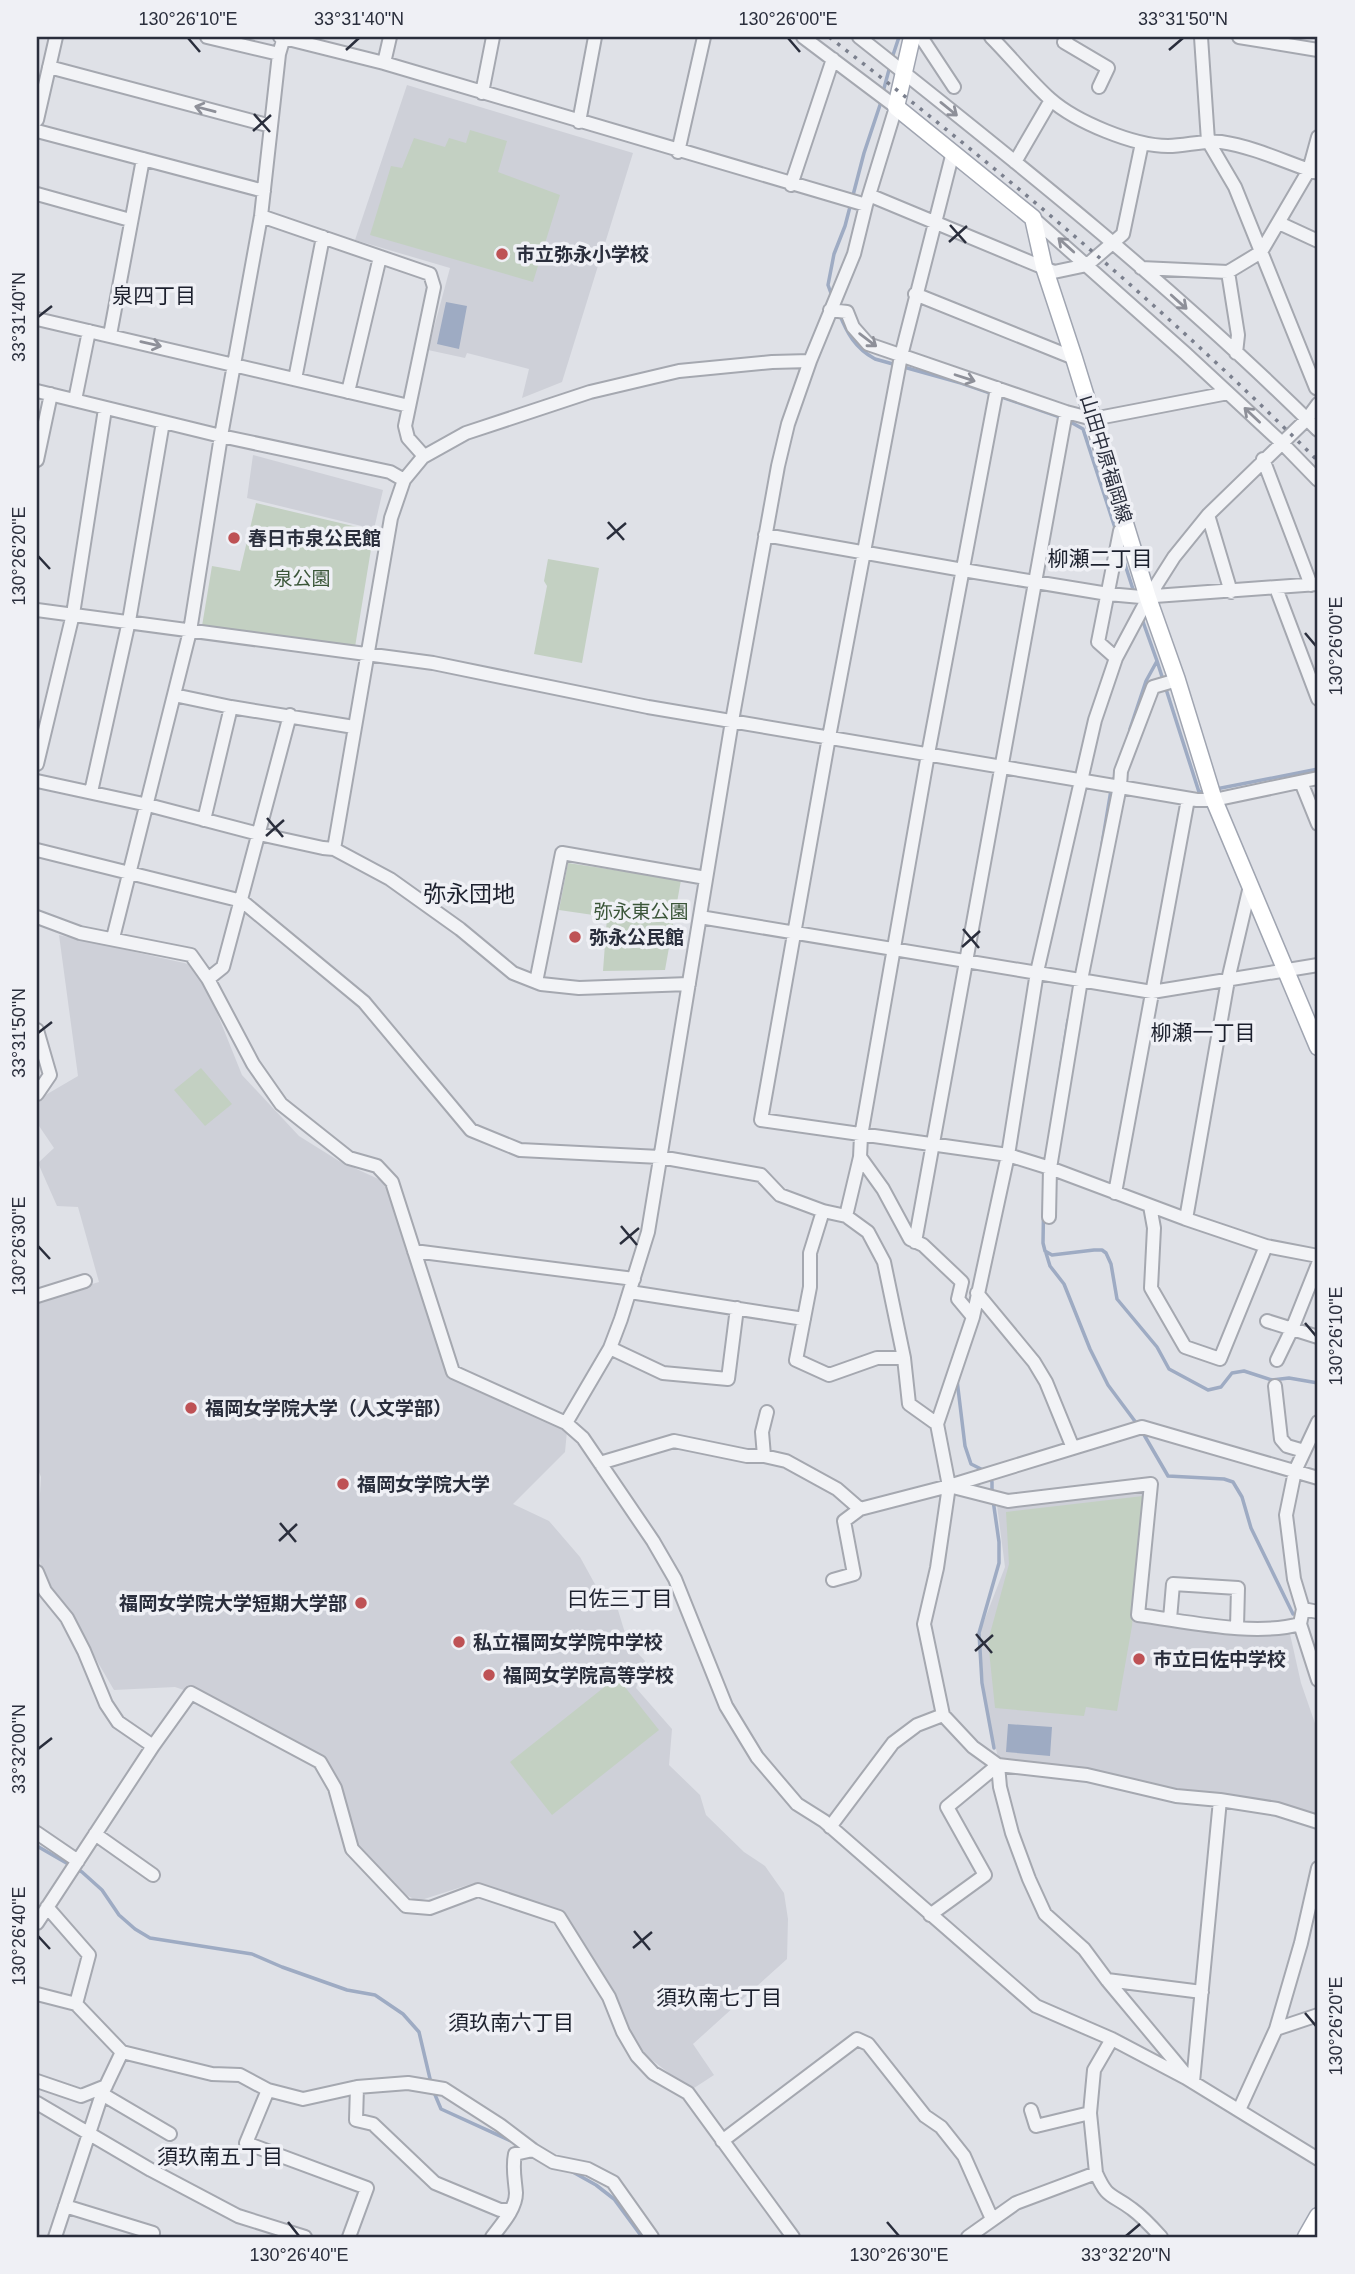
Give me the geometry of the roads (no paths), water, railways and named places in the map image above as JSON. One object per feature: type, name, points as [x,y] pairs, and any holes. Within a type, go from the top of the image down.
[{"type":"main road","points":[[912,37],[886,100],[1033,218]]},
{"type":"main road","name":"山田中原福岡線","points":[[1033,218],[1044,267],[1093,418],[1141,599],[1169,682],[1211,793],[1318,1047]]},
{"type":"main road","points":[[1306,2237],[1318,2216]]},
{"type":"street","points":[[37,120],[56,37]]},
{"type":"street","points":[[207,37],[279,54]]},
{"type":"street","points":[[113,938],[190,631],[221,436],[261,216],[283,37],[384,63],[791,185],[842,199],[864,201],[934,223],[1054,272],[1087,265],[1123,234],[1142,143]]},
{"type":"street","points":[[384,63],[390,37]]},
{"type":"street","points":[[482,93],[493,37]]},
{"type":"street","points":[[579,122],[595,37]]},
{"type":"street","points":[[678,152],[704,37]]},
{"type":"street","points":[[566,1423],[610,1348],[648,1232],[732,721],[788,424],[810,361],[838,311],[837,294],[854,254],[886,100],[803,37]]},
{"type":"street","points":[[859,37],[1113,243],[1318,430]]},
{"type":"street","points":[[921,37],[954,87]]},
{"type":"street","points":[[991,37],[1051,100],[1079,118],[1142,143],[1168,146],[1208,141],[1249,150],[1313,172]]},
{"type":"street","points":[[1067,37],[1064,42],[1108,68],[1099,87]]},
{"type":"street","points":[[1201,37],[1208,141],[1235,187],[1318,389]]},
{"type":"street","points":[[1239,37],[1318,50]]},
{"type":"street","points":[[791,185],[834,59]]},
{"type":"street","points":[[49,67],[271,126]]},
{"type":"street","points":[[1015,162],[1051,100]]},
{"type":"street","points":[[37,131],[264,191]]},
{"type":"street","points":[[1141,268],[1228,272],[1261,253],[1313,172],[1318,137]]},
{"type":"street","points":[[953,152],[897,372],[761,1120],[1008,1155],[1266,1246],[1318,1256]]},
{"type":"street","points":[[110,335],[143,159]]},
{"type":"street","points":[[37,194],[130,220]]},
{"type":"street","points":[[261,216],[430,274],[434,286],[405,426],[408,438],[424,456]]},
{"type":"street","points":[[1033,218],[1228,393],[1318,480]]},
{"type":"street","points":[[1279,223],[1318,241]]},
{"type":"street","points":[[295,379],[323,237]]},
{"type":"street","points":[[348,392],[380,257]]},
{"type":"street","points":[[1228,272],[1238,335],[1236,353]]},
{"type":"street","points":[[915,294],[1074,358]]},
{"type":"street","points":[[838,311],[868,344],[997,388],[1065,419],[1093,418],[1228,393]]},
{"type":"street","points":[[37,319],[409,406]]},
{"type":"street","points":[[75,400],[89,331]]},
{"type":"street","points":[[334,849],[391,518],[404,480],[424,456],[466,433],[590,392],[679,371],[810,361]]},
{"type":"street","points":[[846,1216],[860,1157],[861,1136],[894,948],[997,388]]},
{"type":"street","points":[[37,391],[221,436],[390,472],[404,480]]},
{"type":"street","points":[[37,460],[51,394]]},
{"type":"street","points":[[1318,404],[1307,419],[1208,515],[1141,599],[1137,618],[1116,658],[1095,720],[1037,972],[1008,1155],[973,1318],[937,1424],[949,1486],[937,1568],[924,1624],[943,1715],[973,1747],[998,1766],[1087,1775],[1176,1796],[1277,1809],[1318,1822]]},
{"type":"street","points":[[37,764],[73,614],[105,409]]},
{"type":"street","points":[[915,1242],[1065,419]]},
{"type":"street","points":[[91,792],[129,621],[163,422]]},
{"type":"street","points":[[765,535],[1141,599],[1315,585],[1263,459]]},
{"type":"street","points":[[1208,515],[1231,592]]},
{"type":"street","points":[[1116,658],[1098,642],[1117,549],[1124,529]]},
{"type":"street","points":[[1276,588],[1318,699]]},
{"type":"street","points":[[37,610],[433,663],[648,707],[1188,799],[1211,793],[1318,778]]},
{"type":"street","points":[[1049,1217],[1045,1166],[1121,771],[1153,687],[1169,682]]},
{"type":"street","points":[[174,695],[354,727]]},
{"type":"street","points":[[204,820],[231,707]]},
{"type":"street","points":[[208,979],[223,967],[290,715]]},
{"type":"street","points":[[37,780],[259,834],[334,849],[390,879],[460,929],[513,973],[536,982],[579,988],[689,984]]},
{"type":"street","points":[[1301,782],[1318,824]]},
{"type":"street","points":[[1115,1193],[1188,799]]},
{"type":"street","points":[[37,850],[242,901],[364,1002],[471,1130],[520,1150],[660,1157],[761,1175],[780,1195],[846,1216],[868,1232],[884,1262],[904,1358],[909,1404],[937,1424]]},
{"type":"street","points":[[536,982],[562,853],[706,878]]},
{"type":"street","points":[[1186,1219],[1228,980],[1250,886]]},
{"type":"street","points":[[37,916],[80,933],[191,955],[208,979],[253,1064],[281,1104],[349,1158],[377,1166],[392,1182],[453,1372],[566,1423],[583,1438],[676,1579],[726,1706],[757,1757],[797,1804],[830,1827],[1036,2006],[1112,2039],[1193,2082],[1318,2159]]},
{"type":"street","points":[[701,917],[1152,992],[1318,965]]},
{"type":"street","points":[[37,1030],[50,1075],[38,1091]]},
{"type":"street","points":[[860,1157],[883,1189],[910,1239],[922,1245],[962,1282],[958,1299],[973,1318]]},
{"type":"street","points":[[1150,1206],[1154,1228],[1151,1288],[1185,1347],[1220,1359],[1266,1246]]},
{"type":"street","points":[[823,1210],[810,1253],[810,1287],[796,1360],[829,1375],[877,1358],[904,1358]]},
{"type":"street","points":[[414,1251],[632,1286],[804,1319]]},
{"type":"street","points":[[1277,1360],[1318,1264]]},
{"type":"street","points":[[37,1296],[85,1281]]},
{"type":"street","points":[[977,1293],[1034,1362],[1046,1382],[1073,1448]]},
{"type":"street","points":[[610,1348],[663,1373],[728,1379],[737,1308]]},
{"type":"street","points":[[1267,1321],[1318,1337]]},
{"type":"street","points":[[1275,1386],[1280,1439],[1287,1446],[1304,1451]]},
{"type":"street","points":[[764,1456],[762,1432],[767,1412]]},
{"type":"street","points":[[1318,1422],[1295,1471],[1286,1515],[1294,1579],[1303,1609],[1300,1624],[1318,1680]]},
{"type":"street","points":[[834,1580],[854,1574],[844,1521],[860,1509],[949,1486],[1139,1428],[1318,1478]]},
{"type":"street","points":[[600,1464],[674,1441],[747,1456],[764,1456],[786,1461],[837,1489],[860,1509]]},
{"type":"street","points":[[949,1486],[1008,1501],[1151,1484],[1138,1615],[1237,1628],[1286,1628],[1300,1624]]},
{"type":"street","points":[[37,1572],[45,1591],[73,1629],[106,1704],[118,1722],[153,1746]]},
{"type":"street","points":[[1170,1619],[1173,1584],[1238,1588],[1237,1628]]},
{"type":"street","points":[[1303,1609],[1318,1612]]},
{"type":"street","points":[[37,1923],[191,1693],[306,1752],[320,1762],[335,1788],[352,1849],[406,1906],[430,1908],[478,1890],[559,1917],[609,1997],[623,2032],[637,2056],[653,2073],[688,2093],[793,2237]]},
{"type":"street","points":[[830,1827],[893,1744],[917,1725],[943,1715]]},
{"type":"street","points":[[930,1915],[985,1875],[947,1807],[998,1766]]},
{"type":"street","points":[[998,1766],[1000,1787],[1012,1833],[1028,1879],[1045,1914],[1084,1949],[1193,2082]]},
{"type":"street","points":[[1193,2082],[1220,1800]]},
{"type":"street","points":[[37,1833],[78,1861]]},
{"type":"street","points":[[95,1834],[153,1875]]},
{"type":"street","points":[[1239,2110],[1276,2029],[1301,1943],[1318,1868]]},
{"type":"street","points":[[47,1907],[89,1955],[76,2004]]},
{"type":"street","points":[[1107,1980],[1202,1992]]},
{"type":"street","points":[[37,1994],[76,2004],[122,2052],[212,2074],[240,2076],[268,2090],[303,2099],[358,2087],[408,2083],[444,2089],[553,2162],[588,2169],[613,2182],[652,2237]]},
{"type":"street","points":[[1276,2029],[1318,2015]]},
{"type":"street","points":[[722,2141],[858,2039],[868,2044],[925,2116],[942,2127],[964,2156],[992,2219]]},
{"type":"street","points":[[1112,2039],[1094,2070],[1090,2113],[1096,2174],[1103,2189],[1112,2198],[1129,2207],[1161,2237]]},
{"type":"street","points":[[55,2237],[88,2133],[122,2052]]},
{"type":"street","points":[[37,2081],[81,2096],[104,2090],[170,2134]]},
{"type":"street","points":[[358,2087],[356,2120],[373,2124],[435,2183],[500,2210],[511,2210]]},
{"type":"street","points":[[268,2090],[246,2143],[367,2188],[349,2237]]},
{"type":"street","points":[[37,2104],[238,2217],[305,2237]]},
{"type":"street","points":[[1031,2110],[1035,2126],[1090,2113]]},
{"type":"street","points":[[492,2237],[511,2210],[516,2196],[512,2166],[515,2154],[533,2150]]},
{"type":"street","points":[[968,2237],[1016,2203],[1096,2174]]},
{"type":"street","points":[[65,2206],[153,2232]]},
{"type":"water","points":[[446,302],[467,306],[459,349],[437,344]]},
{"type":"water","points":[[1008,1724],[1052,1727],[1050,1756],[1006,1752]]},
{"type":"waterway","points":[[892,58],[899,37]]},
{"type":"waterway","points":[[883,92],[890,66]]},
{"type":"waterway","points":[[832,296],[828,285],[834,254],[845,226],[864,153],[882,99]]},
{"type":"waterway","points":[[839,313],[852,339],[875,359],[961,383],[1060,417]]},
{"type":"waterway","points":[[1067,420],[1083,429],[1116,531]]},
{"type":"waterway","points":[[1121,552],[1139,608]]},
{"type":"waterway","points":[[1130,729],[1146,681],[1157,661],[1142,619]]},
{"type":"waterway","points":[[1157,661],[1199,792],[1205,791]]},
{"type":"waterway","points":[[1216,789],[1318,769]]},
{"type":"waterway","points":[[1102,844],[1111,790]]},
{"type":"waterway","points":[[1058,1085],[1068,1020]]},
{"type":"waterway","points":[[1044,1183],[1045,1251],[1052,1255],[1094,1250],[1106,1253],[1111,1264],[1117,1299],[1157,1347],[1169,1369],[1208,1390],[1221,1387],[1232,1373],[1244,1371],[1272,1380],[1289,1378],[1318,1383]]},
{"type":"waterway","points":[[1046,1253],[1050,1266],[1064,1284],[1090,1349],[1108,1385],[1137,1424]]},
{"type":"waterway","points":[[957,1380],[965,1446],[971,1464],[985,1471]]},
{"type":"waterway","points":[[1143,1433],[1168,1476],[1224,1479],[1233,1482],[1242,1497],[1251,1528],[1293,1614]]},
{"type":"waterway","points":[[989,1477],[992,1493]]},
{"type":"waterway","points":[[993,1500],[999,1563],[979,1633],[982,1683],[994,1748]]},
{"type":"waterway","points":[[37,1846],[82,1872],[102,1890],[119,1915],[150,1938],[252,1954],[347,1990],[375,1995],[403,2014],[419,2032],[431,2083]]},
{"type":"waterway","points":[[433,2090],[441,2109],[511,2141]]},
{"type":"waterway","points":[[571,2171],[614,2199],[642,2237]]},
{"type":"railway","points":[[829,37],[956,137],[1080,241],[1201,349],[1318,461]]},
{"type":"place","name":"市立弥永小学校","points":[[502,254]]},
{"type":"place","name":"春日市泉公民館","points":[[234,538]]},
{"type":"place","name":"弥永公民館","points":[[575,937]]},
{"type":"place","name":"福岡女学院大学（人文学部）","points":[[191,1408]]},
{"type":"place","name":"福岡女学院大学","points":[[343,1484]]},
{"type":"place","name":"福岡女学院大学短期大学部","points":[[361,1603]]},
{"type":"place","name":"私立福岡女学院中学校","points":[[459,1642]]},
{"type":"place","name":"市立曰佐中学校","points":[[1139,1659]]},
{"type":"place","name":"福岡女学院高等学校","points":[[489,1675]]},
{"type":"district","name":"泉四丁目","points":[[154,295]]},
{"type":"district","name":"柳瀬二丁目","points":[[1100,558]]},
{"type":"district","name":"弥永団地","points":[[469,894]]},
{"type":"district","name":"柳瀬一丁目","points":[[1203,1032]]},
{"type":"district","name":"曰佐三丁目","points":[[620,1598]]},
{"type":"district","name":"須玖南七丁目","points":[[719,1997]]},
{"type":"district","name":"須玖南六丁目","points":[[511,2022]]},
{"type":"district","name":"須玖南五丁目","points":[[220,2156]]},
{"type":"park label","name":"泉公園","points":[[302,578]]},
{"type":"park label","name":"弥永東公園","points":[[641,911]]}]
